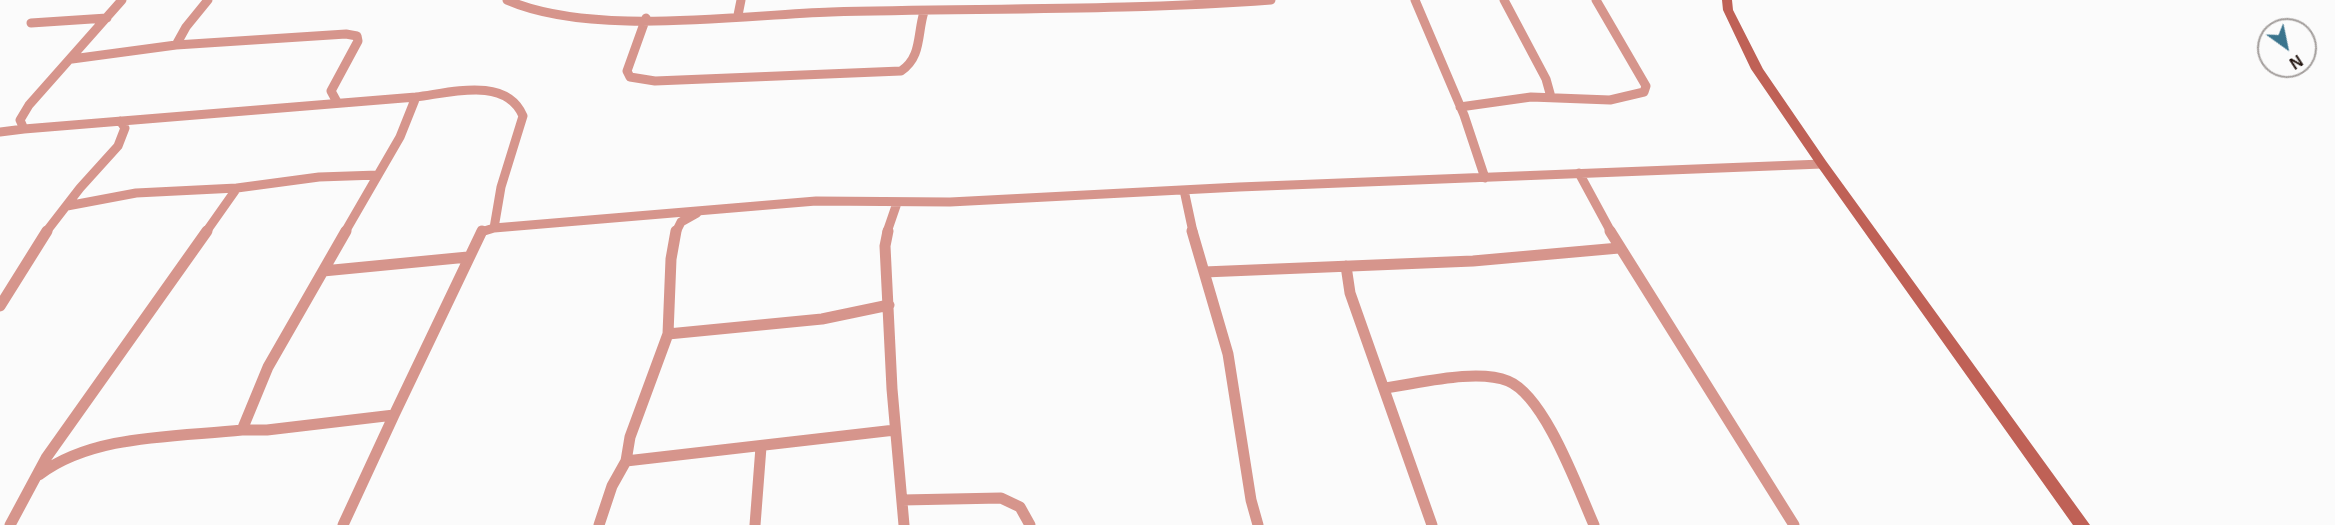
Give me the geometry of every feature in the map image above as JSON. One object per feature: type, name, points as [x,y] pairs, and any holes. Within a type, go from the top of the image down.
[{"type":"main road","points":[[1727,0],[1739,34],[1757,69],[1822,165],[2082,525]]},
{"type":"street","points":[[24,129],[20,120],[23,114],[122,0]]},
{"type":"street","points":[[176,45],[186,27],[208,0]]},
{"type":"street","points":[[507,0],[527,10],[564,16],[646,18],[841,12],[1089,11],[1271,0]]},
{"type":"street","points":[[738,15],[741,0]]},
{"type":"street","points":[[841,12],[843,0]]},
{"type":"street","points":[[1415,0],[1460,107],[1485,178]]},
{"type":"street","points":[[1504,0],[1546,79],[1551,97]]},
{"type":"street","points":[[1460,107],[1551,97],[1575,100],[1608,98],[1636,95],[1646,90],[1638,70],[1596,0]]},
{"type":"street","points":[[646,18],[627,71],[630,77],[655,81],[901,71],[913,64],[918,53],[919,23],[924,12]]},
{"type":"street","points":[[31,23],[107,18]]},
{"type":"street","points":[[72,59],[102,53],[176,45],[312,35],[357,36],[358,41],[331,91],[337,102]]},
{"type":"street","points":[[0,132],[497,90],[513,97],[521,106],[523,116],[501,187],[494,228]]},
{"type":"street","points":[[242,430],[268,367],[400,137],[417,97]]},
{"type":"street","points":[[0,306],[15,278],[67,206],[122,139],[125,128],[120,121]]},
{"type":"street","points":[[343,525],[468,257],[483,230],[816,201],[897,203],[1579,173],[1822,165]]},
{"type":"street","points":[[1579,173],[1619,248],[1794,525]]},
{"type":"street","points":[[67,206],[136,193],[237,188],[319,177],[378,175]]},
{"type":"street","points":[[10,525],[36,477],[51,460],[237,188]]},
{"type":"street","points":[[1184,190],[1204,272],[1228,354],[1251,500],[1258,525]]},
{"type":"street","points":[[897,203],[889,224],[885,246],[895,430],[904,525]]},
{"type":"street","points":[[599,525],[612,486],[626,461],[630,437],[668,334],[671,259],[676,231],[686,218],[708,209]]},
{"type":"street","points":[[1204,272],[1473,261],[1619,248]]},
{"type":"street","points":[[323,271],[468,257]]},
{"type":"street","points":[[1346,266],[1350,293],[1432,525]]},
{"type":"street","points":[[668,334],[812,321],[889,305]]},
{"type":"street","points":[[1384,388],[1472,378],[1506,380],[1517,386],[1531,398],[1551,432],[1594,525]]},
{"type":"street","points":[[51,460],[95,446],[242,430],[267,430],[394,415]]},
{"type":"street","points":[[626,461],[895,430]]},
{"type":"street","points":[[755,525],[761,447]]},
{"type":"street","points":[[902,500],[1001,498],[1016,501],[1024,510],[1029,525]]}]
